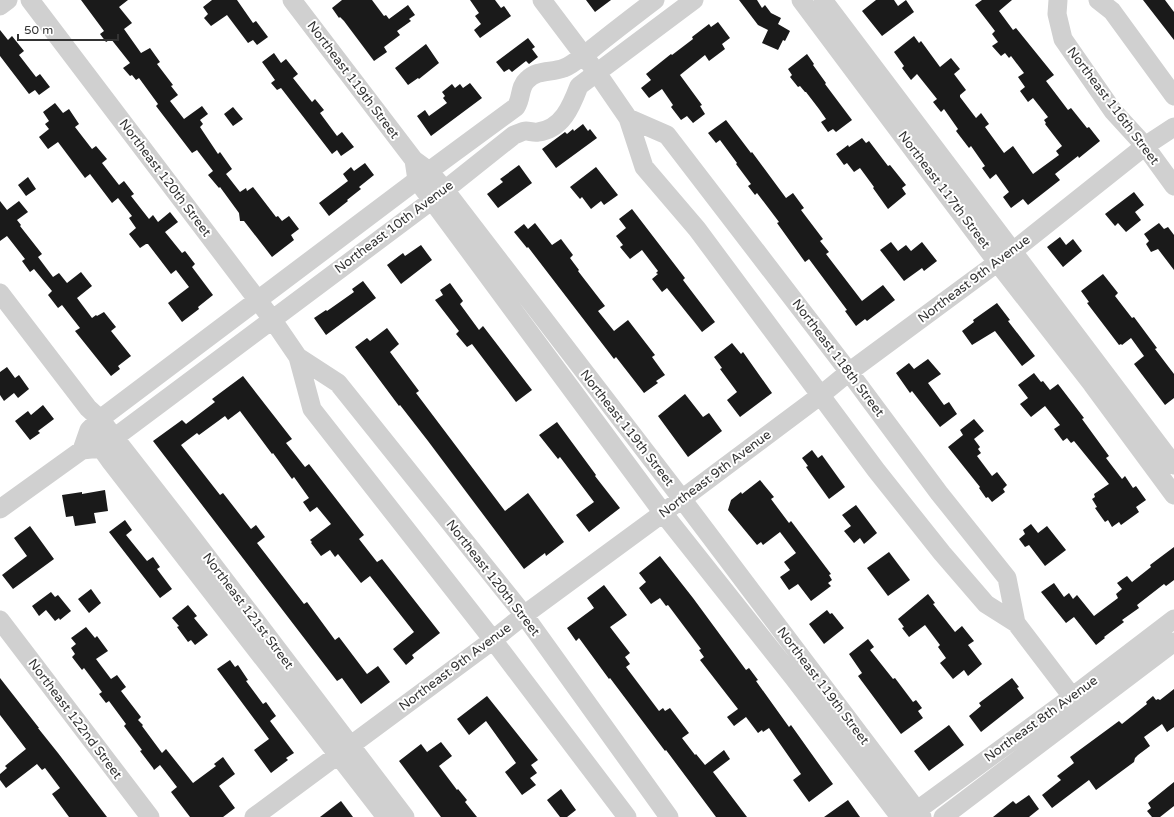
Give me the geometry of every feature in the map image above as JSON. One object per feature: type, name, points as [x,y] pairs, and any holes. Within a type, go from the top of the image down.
[{"type":"street","points":[[0,6],[8,0]]},
{"type":"street","name":"Northeast 120th Street","points":[[30,0],[272,319],[298,357],[312,409],[493,640],[627,817]]},
{"type":"street","name":"Northeast 119th Street","points":[[292,0],[414,160],[423,175],[663,513],[793,677],[912,815]]},
{"type":"street","name":"Northeast 118th Street","points":[[542,0],[584,55],[628,118],[644,167],[697,229],[763,320],[876,470],[986,604],[1016,623],[1077,704]]},
{"type":"street","name":"Northeast 10th Avenue","points":[[92,419],[258,300],[423,175],[516,107],[520,101],[521,89],[524,82],[528,78],[543,71],[565,68],[655,0]]},
{"type":"street","name":"Northeast 10th Avenue","points":[[0,509],[99,445],[272,319],[438,195],[514,135],[524,131],[536,133],[554,128],[571,106],[578,86],[694,0]]},
{"type":"street","name":"Northeast 117th Street","points":[[801,0],[997,262],[1092,384],[1174,495]]},
{"type":"street","name":"Northeast 117th Street","points":[[823,0],[1174,465]]},
{"type":"street","name":"Northeast 116th Street","points":[[1058,0],[1058,14],[1063,39],[1113,111],[1145,146],[1174,186]]},
{"type":"street","points":[[1098,0],[1112,11],[1174,96]]},
{"type":"street","name":"Northeast 118th Street","points":[[628,118],[667,135],[939,492],[1008,578],[1016,623]]},
{"type":"street","name":"Northeast 9th Avenue","points":[[254,817],[493,640],[524,614],[682,499],[821,395],[849,372],[1013,250],[1145,146],[1174,127]]},
{"type":"street","name":"Northeast 119th Street","points":[[438,195],[682,499],[912,815]]},
{"type":"street","name":"Northeast 121st Street","points":[[0,293],[92,419],[99,445],[197,543],[345,750],[386,817]]},
{"type":"street","name":"Northeast 120th Street","points":[[298,357],[338,383],[524,614],[669,817]]},
{"type":"street","points":[[92,419],[99,445]]},
{"type":"street","name":"Northeast 8th Avenue","points":[[943,817],[1077,704],[1174,619]]},
{"type":"street","name":"Northeast 122nd Street","points":[[0,620],[150,817]]},
{"type":"street","name":"Northeast 8th Avenue","points":[[912,815],[1077,704],[1174,642]]},
{"type":"street","name":"Northeast 121st Street","points":[[345,750],[405,817]]},
{"type":"building","points":[[81,0],[128,0],[119,7],[132,23],[124,29],[141,53],[150,48],[160,62],[157,64],[173,85],[171,86],[178,95],[170,101],[184,119],[202,106],[208,114],[200,120],[203,124],[200,127],[218,154],[220,152],[232,169],[226,174],[240,192],[246,188],[247,191],[253,187],[276,217],[278,216],[282,221],[289,216],[299,229],[291,235],[294,240],[272,257],[244,221],[240,221],[239,213],[220,187],[219,188],[208,175],[213,171],[197,150],[192,153],[156,106],[158,104],[139,78],[136,80],[123,68],[130,63],[111,39],[106,42],[100,34],[104,31]]},
{"type":"building","points":[[212,0],[237,0],[253,23],[256,21],[268,37],[257,45],[253,40],[248,43],[227,15],[211,26],[204,18],[208,14],[203,7]]},
{"type":"building","points":[[342,0],[372,0],[384,16],[386,15],[389,19],[408,5],[415,15],[409,19],[411,21],[397,31],[400,35],[384,47],[387,52],[374,61],[344,21],[340,17],[339,18],[332,8]]},
{"type":"building","points":[[470,0],[495,0],[501,8],[504,6],[511,16],[480,38],[474,30],[481,24],[475,16],[479,13]]},
{"type":"building","points":[[586,0],[611,0],[595,12]]},
{"type":"building","points":[[739,0],[757,0],[762,8],[765,5],[771,13],[781,18],[778,24],[790,31],[778,50],[762,43],[768,30],[758,25]]},
{"type":"building","points":[[876,0],[894,0],[898,6],[906,0],[914,12],[882,36],[862,11]]},
{"type":"building","points":[[982,0],[1012,0],[999,11],[1013,30],[1016,28],[1054,75],[1046,81],[1068,110],[1071,108],[1100,141],[1079,158],[1078,156],[1055,174],[1060,180],[1028,205],[1023,199],[1011,208],[1003,197],[1009,192],[996,174],[990,179],[982,168],[985,166],[971,146],[969,148],[956,131],[958,129],[944,109],[941,112],[933,102],[937,99],[917,74],[911,80],[902,68],[904,66],[894,52],[914,36],[919,43],[921,41],[940,67],[951,58],[960,69],[954,74],[966,90],[960,95],[960,97],[976,118],[981,113],[989,124],[985,127],[1004,153],[1013,146],[1033,174],[1059,155],[1056,151],[1062,146],[1045,124],[1046,123],[1044,120],[1048,117],[1033,98],[1028,102],[1020,91],[1025,87],[1018,77],[1024,73],[1011,56],[1009,58],[1005,53],[1001,56],[992,46],[998,42],[992,34],[995,31],[975,5]]},
{"type":"building","points":[[1143,0],[1165,0],[1174,12],[1174,40]]},
{"type":"building","points":[[718,22],[730,38],[722,44],[725,49],[709,61],[705,55],[680,75],[702,105],[700,106],[705,114],[693,123],[687,116],[681,120],[671,107],[673,105],[662,89],[649,98],[641,88],[651,80],[646,74],[693,39],[692,37],[709,24],[711,27]]},
{"type":"building","points":[[0,30],[8,40],[12,36],[24,51],[19,55],[36,77],[40,74],[50,87],[39,95],[35,90],[29,94],[0,56]]},
{"type":"building","points":[[528,38],[535,47],[532,49],[538,57],[529,64],[526,61],[512,72],[509,69],[504,72],[496,62]]},
{"type":"building","points":[[426,44],[439,63],[419,79],[418,78],[408,85],[395,68]]},
{"type":"building","points":[[274,53],[281,63],[286,59],[298,74],[293,78],[312,102],[315,99],[324,110],[320,113],[337,136],[342,132],[354,147],[341,156],[337,150],[332,154],[281,88],[277,90],[271,83],[275,80],[262,62]]},
{"type":"building","points":[[807,54],[826,83],[825,84],[852,120],[836,132],[833,129],[828,132],[821,122],[826,119],[806,92],[800,86],[798,87],[790,77],[792,75],[788,69]]},
{"type":"building","points":[[470,83],[482,98],[431,136],[417,116],[425,110],[429,116],[447,103],[443,98],[445,96],[442,92],[452,84],[455,88],[460,84],[463,88]]},
{"type":"building","points":[[55,103],[63,113],[69,109],[79,124],[75,127],[92,149],[96,146],[107,159],[102,163],[119,185],[124,181],[134,194],[131,196],[149,219],[153,215],[158,222],[170,212],[178,222],[165,232],[182,253],[185,251],[195,264],[192,267],[213,295],[198,307],[199,309],[182,322],[168,303],[189,287],[176,270],[171,274],[148,244],[140,248],[129,234],[136,228],[129,218],[132,216],[118,198],[112,203],[90,174],[85,178],[58,142],[48,149],[39,137],[49,129],[45,124],[49,121],[43,112]]},
{"type":"building","points":[[233,107],[243,119],[233,126],[224,114]]},
{"type":"building","points":[[726,120],[786,198],[793,193],[804,208],[801,210],[823,239],[820,241],[829,252],[826,254],[862,301],[883,285],[895,300],[867,321],[865,319],[856,326],[845,311],[847,310],[809,259],[805,262],[777,223],[779,222],[757,193],[755,195],[748,186],[751,184],[720,140],[716,143],[708,133]]},
{"type":"building","points":[[583,124],[588,131],[590,129],[597,138],[556,168],[542,149],[565,132],[567,134],[573,129],[574,131]]},
{"type":"building","points":[[862,138],[866,143],[869,141],[888,166],[890,165],[906,185],[902,188],[906,194],[888,209],[860,168],[854,172],[847,163],[844,165],[836,154],[848,145],[849,147]]},
{"type":"building","points":[[365,163],[374,175],[359,187],[361,189],[347,200],[348,201],[329,216],[319,203],[348,181],[343,174],[351,167],[354,171]]},
{"type":"building","points":[[519,165],[532,183],[498,208],[487,194],[503,182],[500,179]]},
{"type":"building","points":[[596,167],[618,195],[604,205],[601,201],[591,209],[582,197],[580,199],[570,187]]},
{"type":"building","points":[[28,177],[36,189],[26,196],[18,185]]},
{"type":"building","points":[[1134,192],[1144,205],[1135,212],[1141,220],[1126,232],[1118,223],[1115,226],[1105,214]]},
{"type":"building","points":[[0,201],[7,210],[19,201],[28,212],[17,220],[42,254],[38,257],[53,277],[59,273],[67,283],[81,272],[92,286],[77,298],[92,318],[104,312],[116,327],[111,331],[131,356],[118,366],[120,369],[111,376],[75,331],[80,328],[62,305],[58,308],[48,295],[52,291],[34,269],[30,272],[22,261],[25,259],[7,236],[0,241]]},
{"type":"building","points":[[632,209],[685,278],[683,280],[715,322],[702,332],[667,288],[662,292],[652,279],[658,274],[656,273],[658,271],[642,250],[630,259],[620,247],[623,245],[616,236],[626,228],[619,219]]},
{"type":"building","points":[[535,223],[552,245],[561,239],[573,255],[570,258],[579,270],[578,271],[605,306],[598,311],[614,331],[628,320],[655,355],[652,357],[665,375],[656,381],[658,383],[644,393],[616,357],[614,359],[528,247],[527,248],[514,232],[524,224],[528,229]]},
{"type":"building","points":[[1159,223],[1164,229],[1168,227],[1174,235],[1174,270],[1158,249],[1151,252],[1146,244],[1149,241],[1144,234]]},
{"type":"building","points":[[1060,237],[1066,245],[1073,239],[1082,251],[1063,267],[1047,247]]},
{"type":"building","points":[[891,242],[898,251],[906,245],[911,251],[922,242],[937,261],[924,271],[922,268],[904,281],[880,250]]},
{"type":"building","points":[[421,245],[432,260],[401,284],[387,265],[403,253],[405,256]]},
{"type":"building","points":[[1103,274],[1118,293],[1115,296],[1132,318],[1134,317],[1174,374],[1174,398],[1165,405],[1134,364],[1144,356],[1131,338],[1122,345],[1119,345],[1087,303],[1089,302],[1081,291]]},
{"type":"building","points":[[363,281],[376,298],[326,335],[314,318],[326,310],[327,311],[354,292],[352,289]]},
{"type":"building","points":[[450,283],[463,301],[460,304],[479,330],[483,326],[532,390],[516,402],[472,344],[467,347],[456,334],[459,331],[435,300],[443,295],[440,290]]},
{"type":"building","points":[[997,303],[1010,320],[1008,321],[1035,356],[1022,366],[995,331],[972,345],[962,331],[974,322],[973,320]]},
{"type":"building","points":[[387,328],[399,344],[390,352],[419,391],[416,393],[505,511],[528,493],[564,542],[546,556],[545,553],[524,569],[355,347],[367,338],[370,341]]},
{"type":"building","points":[[732,343],[741,354],[743,352],[772,393],[740,417],[727,400],[737,392],[720,369],[722,368],[714,357]]},
{"type":"building","points":[[928,359],[941,374],[928,383],[944,405],[949,402],[957,414],[940,427],[912,391],[910,393],[896,373],[909,363],[914,369]]},
{"type":"building","points":[[7,367],[15,378],[19,375],[29,389],[18,398],[14,393],[4,401],[0,395],[0,372]]},
{"type":"building","points":[[1034,373],[1050,390],[1058,384],[1084,418],[1082,419],[1109,456],[1106,458],[1122,479],[1125,476],[1133,488],[1136,486],[1146,500],[1136,507],[1139,512],[1121,525],[1119,522],[1112,527],[1108,520],[1105,522],[1095,508],[1097,507],[1092,499],[1095,497],[1094,494],[1109,484],[1074,441],[1071,443],[1067,438],[1063,441],[1054,429],[1060,425],[1045,406],[1031,417],[1020,404],[1028,398],[1018,385]]},
{"type":"building","points":[[243,376],[292,439],[286,443],[305,467],[309,464],[364,535],[359,539],[377,562],[382,559],[440,633],[412,655],[414,658],[406,665],[393,649],[414,632],[370,576],[361,583],[338,554],[335,557],[330,550],[321,556],[310,540],[331,524],[317,507],[310,512],[303,502],[309,498],[294,477],[292,479],[273,453],[272,454],[240,411],[228,420],[225,416],[199,435],[197,433],[181,445],[220,495],[223,493],[251,529],[256,525],[265,537],[257,543],[304,604],[307,602],[335,640],[339,637],[367,674],[378,666],[390,682],[361,704],[342,678],[337,681],[153,441],[182,420],[186,424],[215,402],[212,399]]},
{"type":"building","points":[[685,394],[703,417],[709,413],[722,431],[688,457],[658,416]]},
{"type":"building","points":[[43,405],[54,419],[38,431],[40,433],[30,440],[15,421],[28,411],[31,415]]},
{"type":"building","points":[[974,419],[984,431],[974,439],[980,447],[978,449],[981,453],[977,456],[992,476],[997,472],[1007,485],[1003,489],[1005,492],[992,502],[988,497],[986,498],[979,488],[980,487],[948,447],[963,435],[960,430]]},
{"type":"building","points":[[557,422],[596,475],[595,476],[620,508],[589,532],[576,515],[594,502],[560,457],[558,459],[539,435]]},
{"type":"building","points":[[812,450],[818,458],[822,455],[845,487],[829,499],[806,467],[808,466],[802,458]]},
{"type":"building","points":[[760,480],[774,497],[771,499],[789,523],[791,521],[831,574],[829,575],[832,580],[828,583],[831,586],[811,601],[798,584],[789,590],[780,577],[790,570],[784,562],[796,553],[780,532],[763,545],[761,542],[757,545],[728,510],[731,500],[741,492],[742,494]]},
{"type":"building","points":[[105,490],[108,511],[94,513],[96,523],[75,526],[73,516],[66,517],[62,495],[82,492],[82,494]]},
{"type":"building","points":[[856,505],[877,533],[864,544],[860,538],[854,543],[844,531],[851,526],[842,515]]},
{"type":"building","points":[[125,520],[132,530],[126,535],[147,561],[153,557],[160,567],[157,569],[172,589],[160,598],[109,532]]},
{"type":"building","points":[[1031,524],[1038,533],[1047,526],[1066,550],[1045,566],[1029,545],[1025,547],[1019,539],[1025,534],[1023,530]]},
{"type":"building","points":[[30,526],[54,559],[13,589],[2,575],[27,556],[14,538]]},
{"type":"building","points":[[1174,547],[1174,580],[1166,586],[1164,584],[1137,605],[1139,608],[1122,620],[1124,622],[1096,645],[1074,617],[1066,623],[1041,592],[1054,583],[1064,597],[1069,593],[1073,599],[1077,595],[1094,616],[1118,598],[1116,594],[1122,589],[1117,583],[1127,576],[1132,582],[1151,567],[1150,565]]},
{"type":"building","points":[[889,552],[910,580],[888,596],[867,568]]},
{"type":"building","points":[[660,556],[746,670],[749,668],[758,680],[756,681],[789,727],[791,725],[833,784],[809,802],[793,780],[801,774],[769,728],[758,733],[746,717],[734,726],[727,717],[738,709],[700,660],[704,657],[699,650],[701,649],[668,605],[666,606],[660,598],[651,604],[639,588],[646,582],[639,573]]},
{"type":"building","points":[[604,585],[627,615],[610,627],[630,653],[625,657],[630,664],[626,667],[659,711],[663,708],[665,711],[670,708],[689,733],[682,738],[705,765],[724,750],[730,759],[713,772],[747,817],[716,817],[579,638],[576,641],[567,628],[594,608],[587,598]]},
{"type":"building","points":[[91,589],[101,603],[89,613],[78,599]]},
{"type":"building","points":[[51,592],[55,597],[58,595],[71,611],[60,620],[59,618],[55,621],[46,610],[39,616],[32,606]]},
{"type":"building","points":[[928,594],[935,603],[933,604],[955,632],[962,626],[974,641],[968,645],[982,664],[968,676],[964,670],[953,679],[940,663],[946,658],[938,647],[940,645],[925,625],[909,637],[902,628],[904,627],[898,619]]},
{"type":"building","points":[[188,605],[197,616],[194,618],[208,635],[195,645],[191,640],[188,642],[177,627],[179,626],[172,618]]},
{"type":"building","points":[[827,610],[830,614],[832,613],[844,628],[824,644],[809,624]]},
{"type":"building","points":[[86,627],[95,638],[97,636],[108,651],[96,659],[111,679],[117,675],[126,687],[121,691],[141,717],[138,720],[143,725],[142,726],[162,753],[166,749],[193,783],[216,766],[214,764],[223,757],[235,774],[219,786],[235,808],[223,817],[190,817],[171,792],[177,787],[160,765],[154,770],[140,751],[142,750],[124,726],[126,724],[109,701],[106,703],[99,694],[102,692],[84,668],[82,670],[72,657],[75,654],[71,648],[76,644],[71,638]]},
{"type":"building","points":[[868,639],[874,647],[870,650],[893,679],[895,678],[913,702],[916,700],[922,708],[918,711],[923,718],[901,734],[858,676],[862,673],[849,654]]},
{"type":"building","points":[[230,660],[235,667],[238,665],[248,680],[246,681],[263,704],[266,702],[276,716],[270,721],[294,753],[286,758],[288,760],[271,773],[254,750],[269,739],[217,669]]},
{"type":"building","points":[[0,678],[107,817],[69,817],[52,794],[60,788],[45,768],[42,770],[37,764],[6,788],[0,780],[0,774],[7,768],[5,766],[26,749],[0,715]]},
{"type":"building","points":[[1012,678],[1019,687],[1017,688],[1024,698],[981,732],[969,716],[981,706],[979,703]]},
{"type":"building","points":[[1174,689],[1174,727],[1167,732],[1162,724],[1144,737],[1150,746],[1135,758],[1134,762],[1096,790],[1089,780],[1052,808],[1042,795],[1061,780],[1057,776],[1074,763],[1070,757],[1119,721],[1122,724],[1147,704],[1146,702],[1153,696],[1156,700],[1160,700]]},
{"type":"building","points":[[487,696],[538,760],[531,765],[537,773],[530,778],[536,785],[522,795],[505,772],[516,763],[486,721],[469,735],[457,719]]},
{"type":"building","points":[[949,725],[964,745],[929,771],[914,751]]},
{"type":"building","points":[[441,742],[452,756],[439,766],[457,790],[458,789],[467,800],[465,802],[477,817],[441,817],[399,761],[421,744],[427,752]]},
{"type":"building","points":[[1174,782],[1174,806],[1160,817],[1152,817],[1147,811],[1151,808],[1148,803]]},
{"type":"building","points":[[561,789],[576,810],[567,817],[560,817],[547,800]]},
{"type":"building","points":[[1029,795],[1039,809],[1029,817],[993,817],[1013,801],[1016,804]]},
{"type":"building","points":[[848,800],[860,817],[824,817]]},
{"type":"building","points":[[341,801],[353,817],[320,817]]}]
